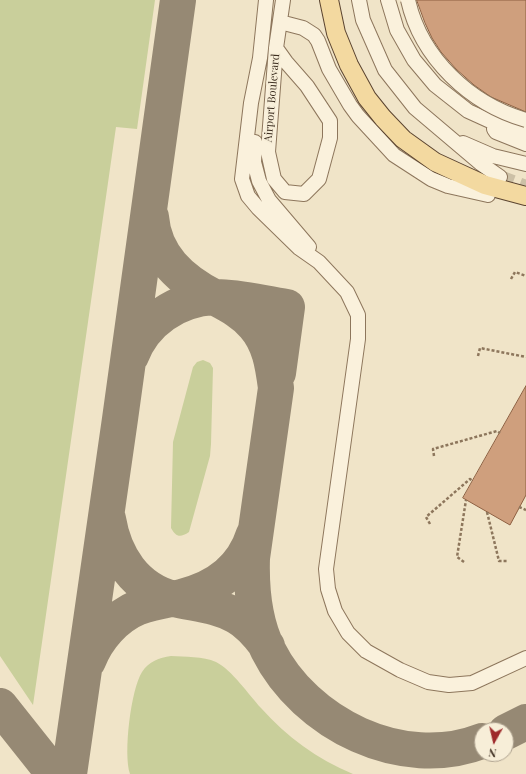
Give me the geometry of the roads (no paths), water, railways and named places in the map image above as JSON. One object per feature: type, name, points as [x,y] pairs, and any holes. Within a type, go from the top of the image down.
[{"type":"main road","points":[[329,0],[336,33],[349,66],[367,98],[403,139],[435,162],[485,185],[526,196]]},
{"type":"street","points":[[266,0],[260,58],[250,103],[242,179],[248,196],[258,208],[299,248],[319,262],[347,292],[358,314],[358,340],[326,569],[328,589],[335,611],[348,633],[366,651],[400,670],[428,682],[449,685],[472,683],[526,658]]},
{"type":"street","name":"Airport Boulevard","points":[[276,48],[307,86],[330,121],[330,138],[319,179],[304,194],[285,192],[274,179],[268,152],[276,48],[283,0]]},
{"type":"street","points":[[359,0],[363,20],[385,70],[415,108],[480,163],[500,177]]},
{"type":"street","points":[[388,0],[397,30],[414,60],[435,85],[468,111],[487,118],[501,126],[526,132]]},
{"type":"street","points":[[408,0],[414,19],[424,40],[434,56],[452,78],[484,102],[507,113],[526,118]]},
{"type":"street","points":[[280,22],[303,28],[314,35],[342,94],[358,116],[394,155],[431,179],[448,186],[488,195]]},
{"type":"street","points":[[487,118],[504,111],[526,118]]},
{"type":"street","points":[[487,118],[496,132],[526,144]]},
{"type":"street","points":[[450,137],[493,156],[526,164]]},
{"type":"tunnel","points":[[500,177],[526,187]]}]
